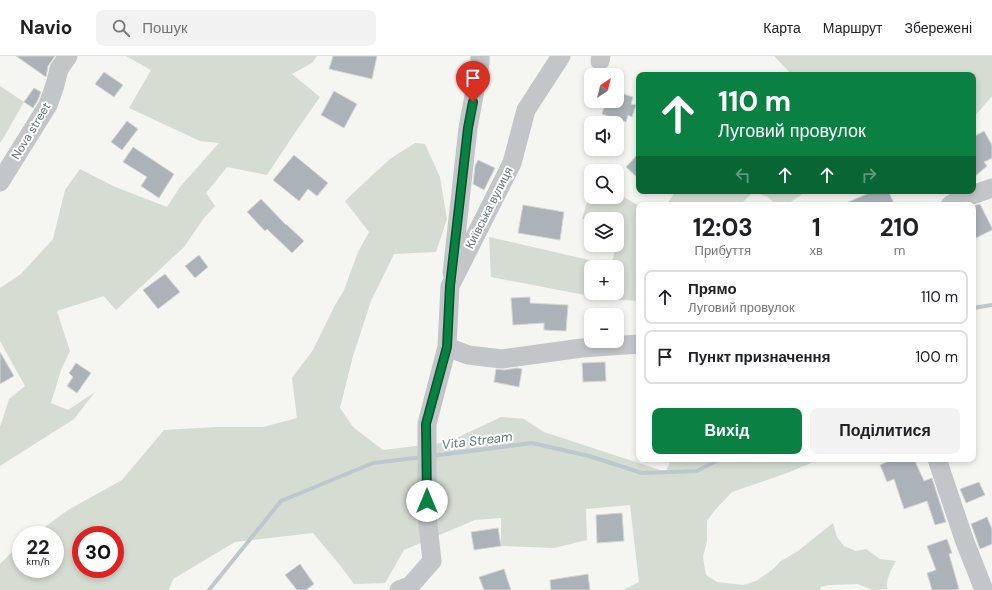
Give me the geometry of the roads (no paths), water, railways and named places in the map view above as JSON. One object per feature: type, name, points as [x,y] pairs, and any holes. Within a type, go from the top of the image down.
[{"type":"street","name":"Nova street","points":[[0,182],[48,105],[59,69],[68,56]]},
{"type":"street","points":[[450,286],[468,128],[480,56]]},
{"type":"street","name":"Київська вулиця","points":[[399,590],[410,586],[432,562],[427,516],[426,424],[447,347],[450,286],[512,163],[526,110],[561,56]]},
{"type":"street","points":[[976,194],[992,188]]},
{"type":"street","points":[[956,202],[975,194]]},
{"type":"street","points":[[447,347],[468,355],[502,359],[582,348],[636,344]]},
{"type":"street","points":[[938,462],[965,542],[984,590]]},
{"type":"waterway","name":"Vita Stream","points":[[976,308],[992,305]]},
{"type":"waterway","name":"Vita Stream","points":[[432,456],[532,443],[589,456],[642,473],[697,471],[714,462]]},
{"type":"waterway","name":"Vita Stream","points":[[209,590],[281,501],[373,463],[423,457]]}]
